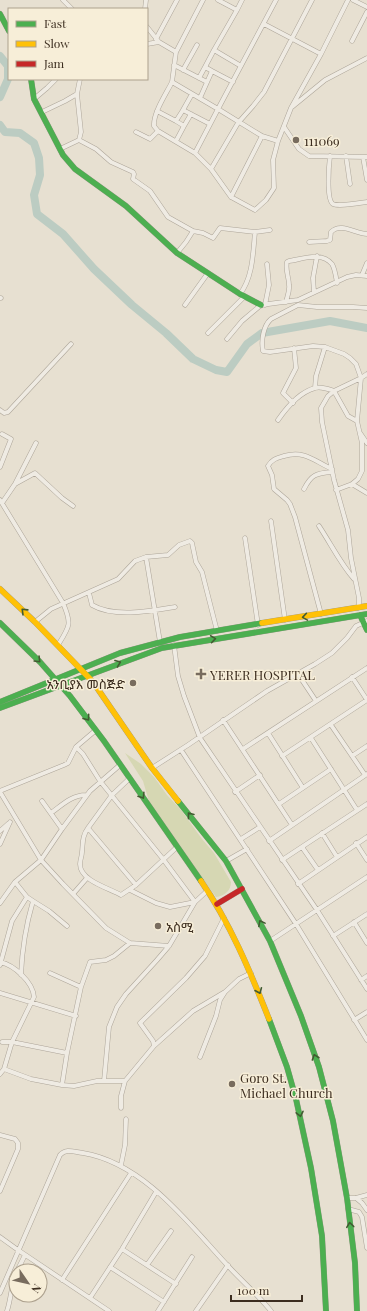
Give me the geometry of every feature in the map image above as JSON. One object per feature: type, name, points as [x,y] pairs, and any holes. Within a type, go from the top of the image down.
[{"type":"main road","points":[[0,14],[8,29]]},
{"type":"main road","points":[[31,80],[34,99],[63,155],[75,169],[126,206],[177,253],[242,295],[263,305]]},
{"type":"main road","points":[[0,588],[93,682],[152,768],[226,861],[270,941],[301,1016],[319,1067],[333,1121],[347,1198],[355,1263],[357,1311]]},
{"type":"main road","points":[[0,702],[120,653],[180,637],[217,632],[361,606],[367,630]]},
{"type":"main road","points":[[0,708],[151,651],[174,645],[364,614]]},
{"type":"main road","points":[[0,623],[40,662],[70,696],[96,730],[217,904],[251,973],[282,1053],[296,1099],[311,1168],[322,1236],[326,1311]]},
{"type":"main road","points":[[217,904],[242,889]]},
{"type":"street","points":[[63,0],[71,8]]},
{"type":"street","points":[[148,44],[157,41],[177,0]]},
{"type":"street","points":[[202,0],[176,52],[172,82],[153,122],[158,131],[195,153],[211,169],[231,197],[254,210],[260,207],[274,188],[273,160],[278,141],[291,108],[321,54],[348,0]]},
{"type":"street","points":[[218,0],[236,10]]},
{"type":"street","points":[[199,78],[242,0]]},
{"type":"street","points":[[195,153],[276,0]]},
{"type":"street","points":[[211,169],[238,123],[264,92],[312,0]]},
{"type":"street","points":[[353,0],[367,7]]},
{"type":"street","points":[[352,41],[365,20],[367,12]]},
{"type":"street","points":[[264,24],[321,54]]},
{"type":"street","points":[[148,28],[157,41],[176,52]]},
{"type":"street","points":[[183,70],[197,45]]},
{"type":"street","points":[[214,50],[241,66]]},
{"type":"street","points":[[291,108],[325,80],[367,58]]},
{"type":"street","points":[[174,65],[207,82]]},
{"type":"street","points":[[205,67],[233,82]]},
{"type":"street","points":[[200,98],[212,71]]},
{"type":"street","points":[[34,99],[55,80]]},
{"type":"street","points":[[79,140],[81,132],[77,94],[80,80]]},
{"type":"street","points":[[172,82],[238,123],[262,136],[278,141]]},
{"type":"street","points":[[42,112],[77,94]]},
{"type":"street","points":[[176,121],[192,94]]},
{"type":"street","points":[[183,110],[210,124]]},
{"type":"street","points":[[157,111],[184,126]]},
{"type":"street","points":[[176,141],[191,114]]},
{"type":"street","points":[[284,127],[299,149],[309,156],[365,157],[367,180]]},
{"type":"street","points":[[136,132],[150,139],[158,131]]},
{"type":"street","points":[[231,197],[262,136]]},
{"type":"street","points":[[60,149],[79,140]]},
{"type":"street","points":[[79,140],[96,149],[111,162],[133,172],[133,179],[150,191],[168,218],[193,231],[203,233],[212,238],[220,228],[255,232],[270,230]]},
{"type":"street","points":[[330,156],[329,199],[331,203],[339,205],[367,202]]},
{"type":"street","points":[[346,156],[350,184]]},
{"type":"street","points":[[309,242],[330,240],[331,232],[335,228],[349,229],[358,233],[367,234]]},
{"type":"street","points":[[177,253],[193,231]]},
{"type":"street","points":[[208,334],[242,295],[249,277],[255,232]]},
{"type":"street","points":[[286,302],[289,284],[286,272],[287,262],[318,256],[333,265],[337,283]]},
{"type":"street","points":[[314,292],[313,278],[318,256]]},
{"type":"street","points":[[362,275],[367,263]]},
{"type":"street","points":[[263,305],[269,281],[267,264]]},
{"type":"street","points":[[185,305],[208,273]]},
{"type":"street","points":[[227,339],[242,321],[263,305],[298,300],[347,277],[362,275],[367,276]]},
{"type":"street","points":[[298,300],[298,305]]},
{"type":"street","points":[[336,490],[352,484],[358,479],[362,471],[363,455],[357,422],[362,378],[356,364],[350,358],[325,347],[312,346],[266,352],[263,351],[264,330],[268,321],[298,305],[367,308]]},
{"type":"street","points":[[0,410],[4,413],[8,412],[70,344]]},
{"type":"street","points":[[315,388],[316,376],[325,347]]},
{"type":"street","points":[[293,403],[283,393],[296,368],[294,348]]},
{"type":"street","points":[[361,606],[355,580],[348,530],[336,490],[322,422],[321,408],[328,396],[334,391],[362,378],[367,374]]},
{"type":"street","points":[[278,420],[304,393],[315,388],[326,388],[334,391],[348,416],[357,422]]},
{"type":"street","points":[[359,432],[367,442]]},
{"type":"street","points":[[0,467],[11,439],[2,434]]},
{"type":"street","points":[[36,443],[15,484],[1,502],[68,614],[69,628],[58,645]]},
{"type":"street","points":[[321,614],[290,504],[274,489],[272,476],[268,466],[275,458],[296,453],[310,457],[332,470]]},
{"type":"street","points":[[304,489],[312,476],[332,470]]},
{"type":"street","points":[[15,484],[35,473],[73,506]]},
{"type":"street","points":[[352,484],[367,493]]},
{"type":"street","points":[[271,521],[284,620]]},
{"type":"street","points":[[319,526],[334,548],[345,569],[355,580]]},
{"type":"street","points":[[245,538],[258,624]]},
{"type":"street","points":[[35,622],[51,609],[62,603],[89,593],[118,579],[135,561],[146,557],[168,555],[180,544],[190,541],[192,543],[196,562],[202,572],[217,632]]},
{"type":"street","points":[[146,557],[160,642]]},
{"type":"street","points":[[89,593],[92,605],[118,612],[175,608]]},
{"type":"street","points":[[152,768],[200,738],[223,720],[267,691],[332,653],[347,638],[352,630],[366,622]]},
{"type":"street","points":[[174,645],[178,676],[200,738],[235,792],[317,910],[367,989]]},
{"type":"street","points":[[243,749],[367,668]]},
{"type":"street","points":[[298,674],[316,701]]},
{"type":"street","points":[[282,756],[367,700],[352,677]]},
{"type":"street","points":[[223,720],[292,825]]},
{"type":"street","points":[[269,841],[366,775],[331,725]]},
{"type":"street","points":[[96,730],[76,747],[68,762],[64,765],[0,792],[41,860],[106,928],[130,943],[169,946]]},
{"type":"street","points":[[268,733],[303,788]]},
{"type":"street","points":[[311,738],[357,810]]},
{"type":"street","points":[[352,756],[367,746]]},
{"type":"street","points":[[76,747],[83,754],[100,781],[164,859],[195,902]]},
{"type":"street","points":[[180,750],[241,839],[296,924],[367,1040]]},
{"type":"street","points":[[0,903],[15,882],[41,860],[86,795],[100,781],[120,765]]},
{"type":"street","points":[[279,804],[331,769]]},
{"type":"street","points":[[235,792],[260,775]]},
{"type":"street","points":[[130,778],[112,795],[84,833],[82,839],[80,865],[82,873],[87,878],[121,895],[136,885],[177,848]]},
{"type":"street","points":[[51,813],[78,795],[86,795]]},
{"type":"street","points":[[42,801],[62,829]]},
{"type":"street","points":[[282,860],[367,804]]},
{"type":"street","points":[[0,831],[15,818]]},
{"type":"street","points":[[0,844],[10,822]]},
{"type":"street","points":[[241,839],[260,827]]},
{"type":"street","points":[[88,828],[136,885]]},
{"type":"street","points":[[322,833],[337,857]]},
{"type":"street","points":[[298,884],[367,837]]},
{"type":"street","points":[[356,844],[367,860]]},
{"type":"street","points":[[302,847],[318,870]]},
{"type":"street","points":[[226,861],[247,849]]},
{"type":"street","points":[[270,941],[367,877]]},
{"type":"street","points":[[73,894],[87,878]]},
{"type":"street","points":[[15,882],[27,897],[49,911],[67,926]]},
{"type":"street","points":[[130,890],[156,903],[170,907],[195,902]]},
{"type":"street","points":[[104,1081],[109,1027],[117,1007],[126,994],[169,946],[195,902],[207,890]]},
{"type":"street","points":[[0,1074],[4,1069],[12,1042],[34,997],[34,994],[21,975],[13,967],[0,963],[12,920],[27,897]]},
{"type":"street","points":[[21,975],[22,949],[33,901]]},
{"type":"street","points":[[333,936],[367,914]]},
{"type":"street","points":[[154,1046],[153,1041],[141,1027],[140,1023],[186,978],[205,956],[224,918]]},
{"type":"street","points":[[354,922],[367,944]]},
{"type":"street","points":[[62,1085],[67,1053],[81,988],[90,962],[106,960],[114,956],[130,943]]},
{"type":"street","points":[[50,973],[81,988]]},
{"type":"street","points":[[121,1108],[121,1096],[125,1081],[154,1046],[193,1011],[225,992],[239,979],[251,973]]},
{"type":"street","points":[[361,980],[367,976]]},
{"type":"street","points":[[200,1057],[216,1016],[220,1000],[225,992]]},
{"type":"street","points":[[1,994],[76,1016]]},
{"type":"street","points":[[354,1020],[367,1012]]},
{"type":"street","points":[[2,1042],[12,1042],[67,1053]]},
{"type":"street","points":[[4,1069],[31,1079],[62,1085],[74,1086],[97,1081],[125,1081]]},
{"type":"street","points":[[120,1165],[126,1145],[126,1119]]},
{"type":"street","points":[[0,1135],[15,1139],[18,1143],[18,1149],[0,1191]]},
{"type":"street","points":[[0,1293],[60,1155],[63,1151],[68,1150],[92,1154],[120,1165],[156,1192],[189,1222],[228,1266],[258,1295],[271,1311]]},
{"type":"street","points":[[62,1280],[131,1173]]},
{"type":"street","points":[[90,1298],[122,1249],[156,1192]]},
{"type":"street","points":[[347,1198],[356,1198],[367,1195]]},
{"type":"street","points":[[356,1198],[367,1210]]},
{"type":"street","points":[[348,1209],[359,1212],[362,1216],[367,1248]]},
{"type":"street","points":[[147,1265],[171,1231]]},
{"type":"street","points":[[0,1237],[109,1311]]},
{"type":"street","points":[[122,1249],[176,1284]]},
{"type":"street","points":[[21,1263],[25,1255]]},
{"type":"street","points":[[158,1311],[192,1257]]},
{"type":"street","points":[[196,1311],[228,1266]]},
{"type":"street","points":[[110,1267],[164,1302]]},
{"type":"green space","points":[[125,753],[141,764],[154,777],[214,853],[231,882],[230,888],[222,896],[216,897],[150,805],[143,781]]},
{"type":"waterway","points":[[0,56],[8,66],[8,79],[0,97]]},
{"type":"waterway","points":[[0,125],[5,132],[20,133],[34,143],[39,158],[40,175],[34,195],[37,214],[63,234],[94,269],[193,359],[216,370],[227,372],[247,344],[262,333],[330,321],[367,328]]},
{"type":"traffic: fast","points":[[0,14],[8,29]]},
{"type":"traffic: fast","points":[[31,80],[34,99],[63,155],[75,169],[126,206],[177,253],[240,294],[261,305]]},
{"type":"traffic: fast","points":[[0,708],[162,648],[367,614]]},
{"type":"traffic: fast","points":[[360,615],[367,630]]},
{"type":"traffic: fast","points":[[0,623],[40,662],[70,696],[104,741],[201,881]]},
{"type":"traffic: fast","points":[[0,702],[120,653],[180,637],[262,623]]},
{"type":"traffic: fast","points":[[178,801],[226,861],[270,941],[301,1016],[319,1067],[333,1121],[347,1198],[355,1263],[357,1311]]},
{"type":"traffic: fast","points":[[269,1019],[287,1067],[296,1099],[311,1168],[322,1236],[326,1311]]},
{"type":"traffic: slow","points":[[0,589],[35,622],[93,682],[152,768],[178,801]]},
{"type":"traffic: slow","points":[[262,623],[367,606]]},
{"type":"traffic: slow","points":[[201,881],[230,930],[247,965],[269,1019]]},
{"type":"traffic: jam","points":[[217,904],[242,889]]},
{"type":"place","name":"111069","points":[[296,140]]},
{"type":"place","name":"YERER HOSPITAL","points":[[201,674]]},
{"type":"place","name":"አንቢያእ መስጅድ","points":[[133,683]]},
{"type":"place","name":"አስሚ","points":[[158,926]]},
{"type":"place","name":"Goro St. Michael Church","points":[[232,1084]]}]
